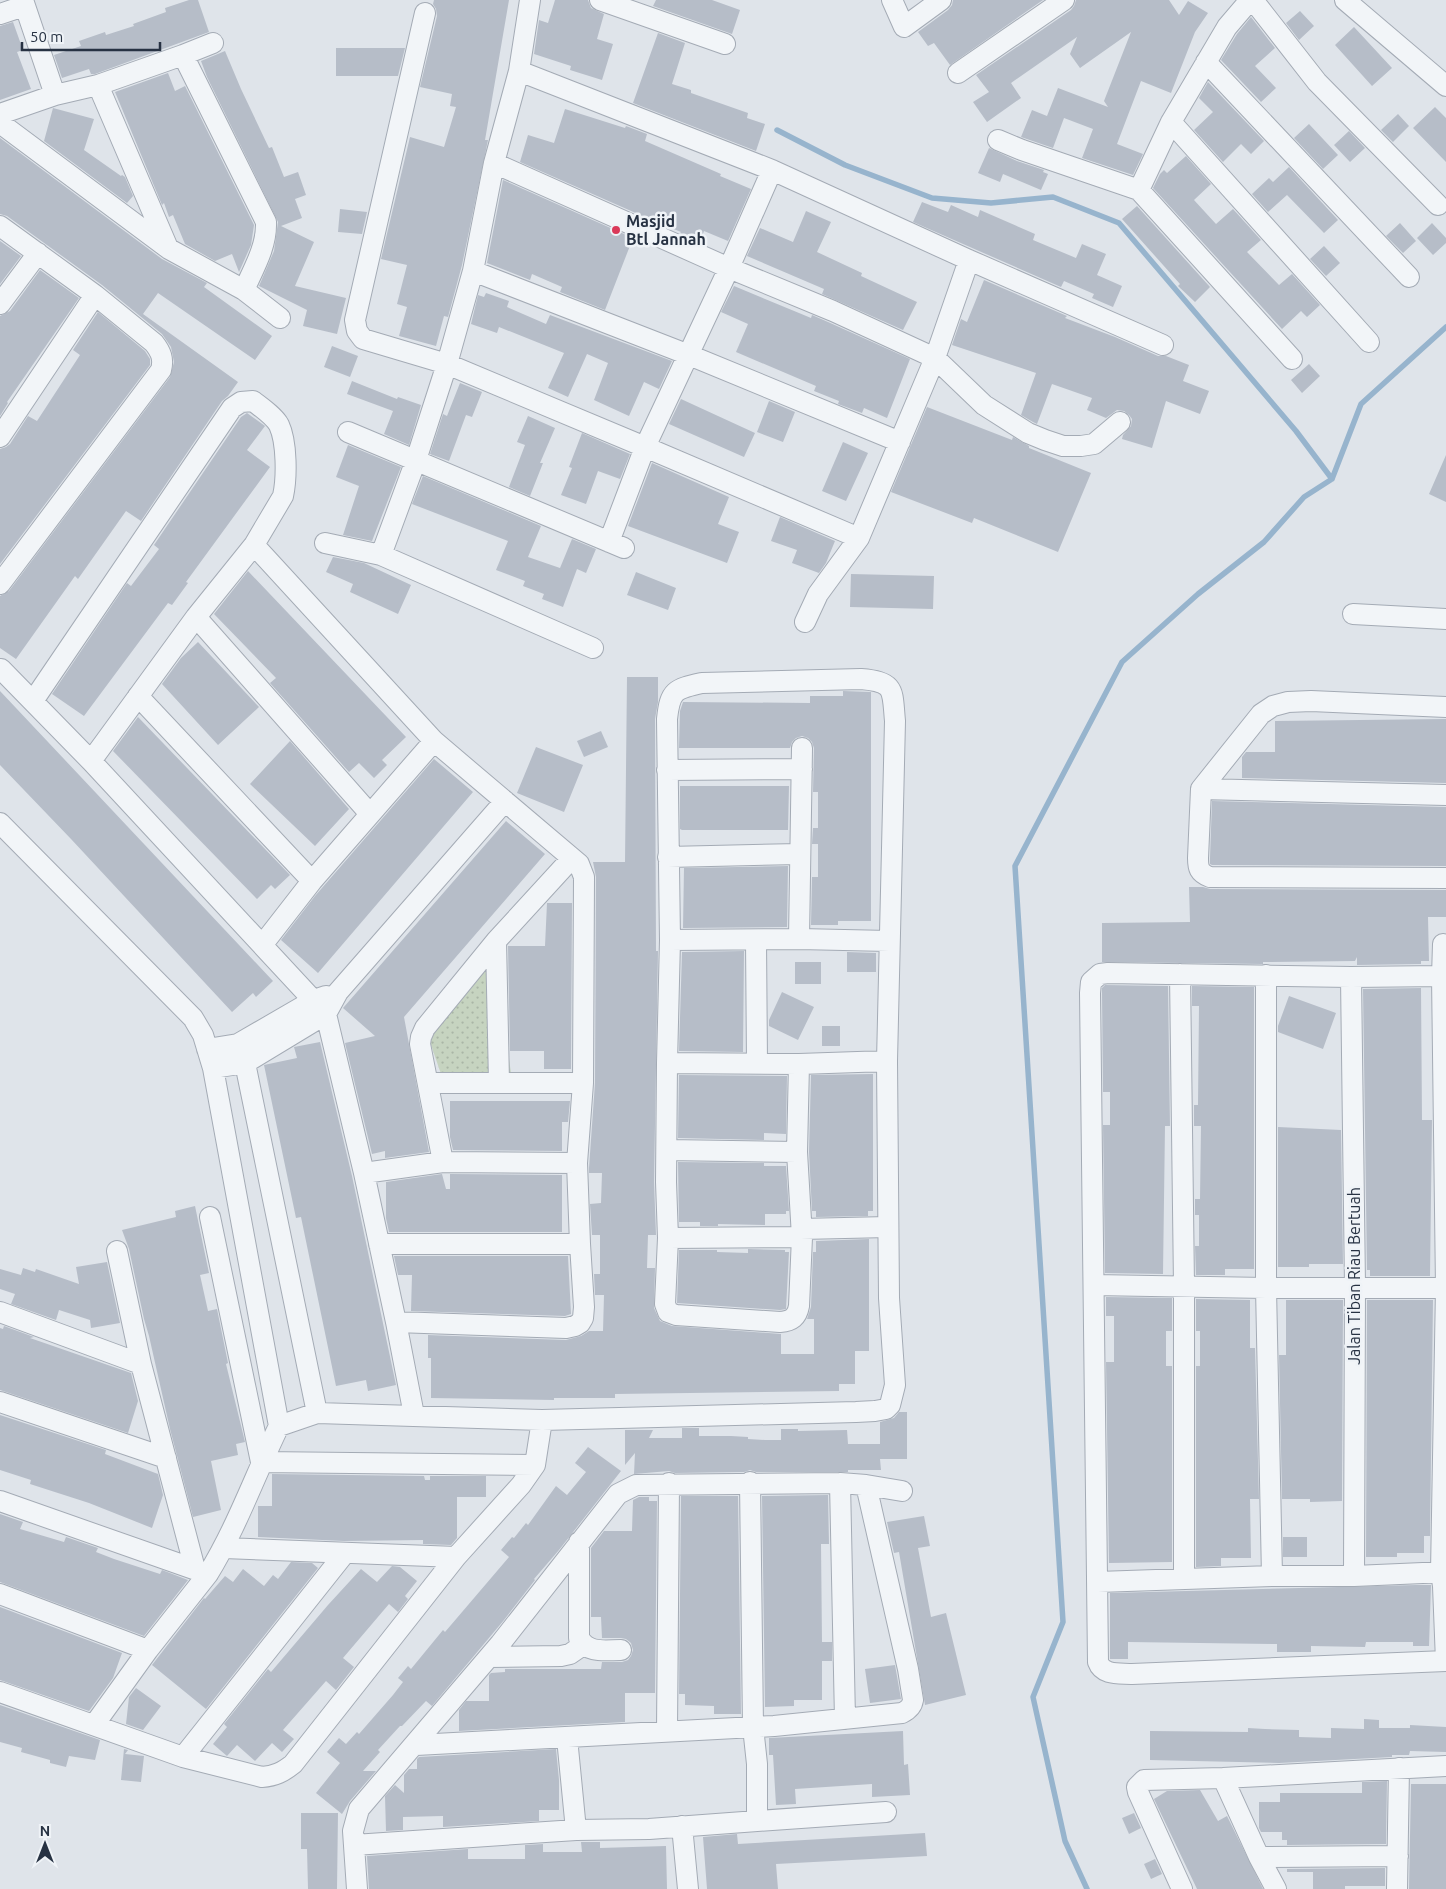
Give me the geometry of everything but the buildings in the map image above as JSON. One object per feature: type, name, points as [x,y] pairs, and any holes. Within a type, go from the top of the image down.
[{"type":"street","points":[[381,555],[416,460],[447,364],[473,271],[494,163],[519,71],[530,0]]},
{"type":"street","points":[[600,0],[725,44]]},
{"type":"street","points":[[892,0],[904,27],[941,0]]},
{"type":"street","points":[[958,73],[1064,0]]},
{"type":"street","points":[[1140,190],[1171,122],[1227,26],[1252,0],[1316,82],[1438,206]]},
{"type":"street","points":[[1344,0],[1446,86]]},
{"type":"street","points":[[0,14],[23,3],[55,95]]},
{"type":"street","points":[[425,13],[355,320],[357,331],[363,340],[447,364],[859,538]]},
{"type":"street","points":[[0,114],[55,95],[98,85],[213,43]]},
{"type":"street","points":[[183,55],[266,222],[267,232],[264,244],[244,290]]},
{"type":"street","points":[[1206,62],[1409,277]]},
{"type":"street","points":[[519,71],[772,170],[968,260],[1163,345]]},
{"type":"street","points":[[98,85],[169,249]]},
{"type":"street","points":[[1171,122],[1369,342]]},
{"type":"street","points":[[0,123],[169,249],[244,290],[280,318]]},
{"type":"street","points":[[998,140],[1140,190],[1292,359]]},
{"type":"street","points":[[494,163],[729,268],[833,311],[935,358],[984,405],[1028,433],[1063,446],[1081,446],[1094,444],[1120,422]]},
{"type":"street","points":[[348,432],[616,545],[645,447],[729,268],[772,170]]},
{"type":"street","points":[[0,226],[95,295],[154,343],[161,351],[163,364],[161,370],[0,584]]},
{"type":"street","points":[[0,304],[38,253]]},
{"type":"street","points":[[805,622],[818,594],[859,538],[935,358],[968,260]]},
{"type":"street","points":[[473,271],[689,355],[900,442]]},
{"type":"street","points":[[0,437],[95,295]]},
{"type":"street","points":[[33,701],[232,408],[241,402],[247,401],[253,402],[268,413],[279,426],[285,448],[285,486],[283,496],[254,546],[196,617],[92,761]]},
{"type":"street","points":[[325,543],[381,555],[593,648]]},
{"type":"street","points":[[254,546],[434,740],[579,864],[582,871],[585,891],[583,1083],[577,1162],[583,1318],[575,1326],[566,1328],[396,1322]]},
{"type":"street","points":[[1353,614],[1446,619]]},
{"type":"street","points":[[196,617],[370,814]]},
{"type":"street","points":[[1,669],[92,761],[320,1007],[364,1174],[414,1415]]},
{"type":"street","points":[[279,1426],[316,1413],[542,1420],[856,1412],[886,1409],[890,1405],[895,1385],[889,1298],[887,1061],[895,721],[892,692],[887,685],[876,680],[861,679],[702,683],[676,690],[668,703],[667,770],[670,940],[667,1063],[668,1238],[664,1304],[668,1312],[676,1315],[780,1322],[790,1321],[797,1315],[799,1306],[801,1233],[797,1152],[799,1064]]},
{"type":"street","points":[[138,696],[312,881]]},
{"type":"street","points":[[1446,707],[1311,701],[1288,702],[1273,706],[1261,714],[1201,789],[1198,858],[1198,869],[1204,875],[1210,877],[1446,878]]},
{"type":"street","points":[[263,944],[312,881],[434,740]]},
{"type":"street","points":[[799,939],[802,748]]},
{"type":"street","points":[[667,770],[802,769]]},
{"type":"street","points":[[1201,789],[1446,795]]},
{"type":"street","points":[[210,1059],[245,1064],[338,992],[505,801]]},
{"type":"street","points":[[0,823],[193,1018],[203,1035],[210,1059],[279,1426],[261,1462],[224,1548],[202,1571],[94,1725]]},
{"type":"street","points":[[668,858],[799,854]]},
{"type":"street","points":[[443,1162],[420,1044],[421,1037],[425,1028],[496,941],[572,858]]},
{"type":"street","points":[[670,940],[799,939],[889,941]]},
{"type":"street","points":[[756,940],[757,1064]]},
{"type":"street","points":[[496,941],[499,1082]]},
{"type":"street","points":[[1442,976],[1351,977],[1108,973],[1100,974],[1090,982],[1098,1662],[1100,1667],[1108,1673],[1132,1674],[1446,1661],[1443,1586],[1446,1288],[1443,944]]},
{"type":"street","points":[[1180,974],[1184,1286],[1184,1579]]},
{"type":"street","points":[[1266,975],[1266,1288],[1272,1576]]},
{"type":"street","name":"Jalan Tiban Riau Bertuah","points":[[1351,977],[1355,1286],[1354,1576]]},
{"type":"street","points":[[210,1059],[238,1044],[320,1007]]},
{"type":"street","points":[[238,1044],[245,1064],[316,1413]]},
{"type":"street","points":[[667,1063],[799,1064],[887,1061]]},
{"type":"street","points":[[428,1083],[583,1083]]},
{"type":"street","points":[[667,1150],[797,1152]]},
{"type":"street","points":[[364,1174],[443,1162],[577,1162]]},
{"type":"street","points":[[210,1217],[261,1462]]},
{"type":"street","points":[[668,1238],[801,1233],[888,1227]]},
{"type":"street","points":[[379,1244],[580,1244]]},
{"type":"street","points":[[118,1251],[141,1364],[166,1458],[202,1571]]},
{"type":"street","points":[[1094,1285],[1266,1288],[1355,1286],[1446,1288]]},
{"type":"street","points":[[0,1312],[141,1364]]},
{"type":"street","points":[[0,1402],[166,1458]]},
{"type":"street","points":[[0,1692],[183,1757],[262,1776],[273,1776],[285,1770],[299,1756],[456,1557],[521,1484],[535,1465],[542,1420]]},
{"type":"street","points":[[261,1462],[535,1465]]},
{"type":"street","points":[[750,1482],[753,1727],[757,1764],[757,1822]]},
{"type":"street","points":[[357,1889],[353,1831],[359,1809],[490,1657],[610,1503],[625,1489],[636,1485],[669,1483],[750,1482],[866,1484],[902,1491]]},
{"type":"street","points":[[667,1731],[669,1483]]},
{"type":"street","points":[[840,1483],[845,1719]]},
{"type":"street","points":[[416,1745],[753,1727],[902,1713],[908,1710],[912,1704],[908,1669],[866,1484]]},
{"type":"street","points":[[0,1501],[202,1571]]},
{"type":"street","points":[[579,1542],[579,1638],[583,1645],[589,1649],[621,1650]]},
{"type":"street","points":[[224,1548],[456,1557]]},
{"type":"street","points":[[183,1757],[345,1553]]},
{"type":"street","points":[[1098,1582],[1444,1572]]},
{"type":"street","points":[[0,1594],[148,1650]]},
{"type":"street","points":[[490,1657],[561,1656],[570,1654],[583,1645]]},
{"type":"street","points":[[567,1738],[576,1830]]},
{"type":"street","points":[[1182,1889],[1142,1803],[1137,1786],[1144,1780],[1223,1778],[1446,1766]]},
{"type":"street","points":[[1397,1889],[1399,1768]]},
{"type":"street","points":[[1223,1778],[1259,1857],[1276,1889]]},
{"type":"street","points":[[354,1845],[576,1830],[614,1830],[757,1822],[886,1812]]},
{"type":"street","points":[[682,1826],[688,1889]]},
{"type":"street","points":[[1259,1857],[1398,1856]]},
{"type":"green space","points":[[493,950],[511,1073],[442,1077],[428,1036]]},
{"type":"waterway","points":[[777,130],[845,165],[932,198],[991,203],[1053,197],[1119,223],[1296,431],[1332,479]]},
{"type":"waterway","points":[[1087,1889],[1065,1841],[1033,1697],[1063,1622],[1015,866],[1122,662],[1198,594],[1264,542],[1304,497],[1332,479],[1361,404],[1446,327]]},
{"type":"place","name":"Masjid Btl Jannah","points":[[616,230]]}]
